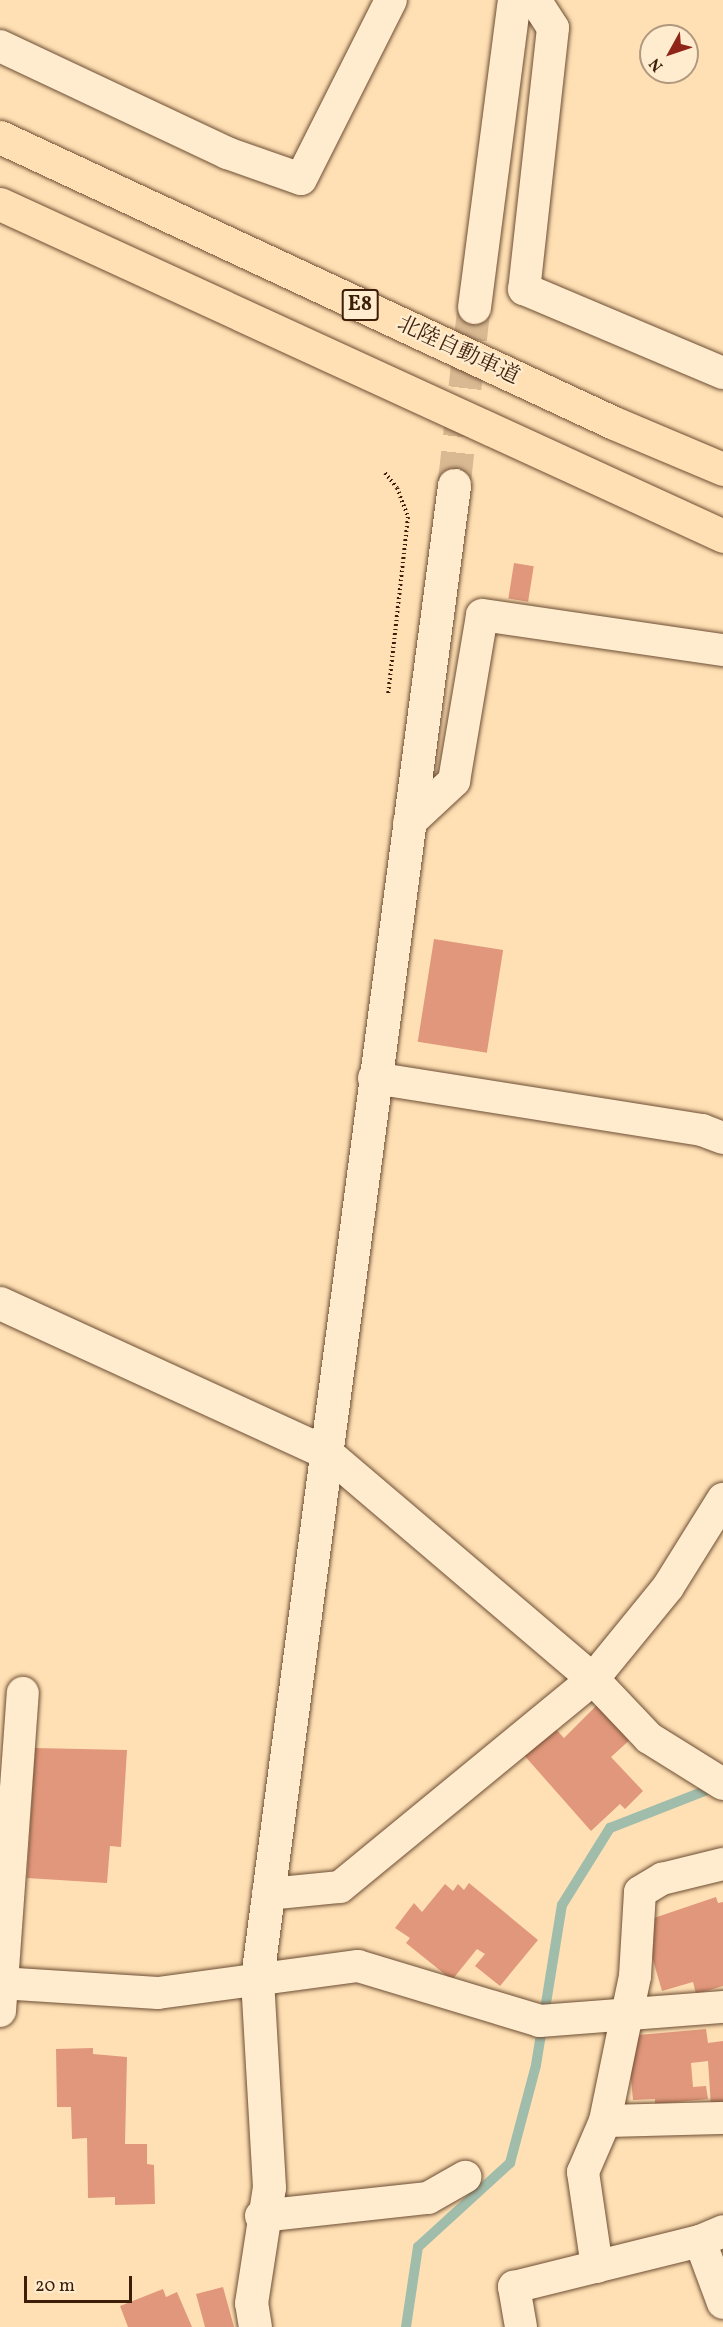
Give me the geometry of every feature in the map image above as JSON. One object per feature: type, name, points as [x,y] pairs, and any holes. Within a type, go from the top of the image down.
[{"type":"highway","name":"北陸自動車道","points":[[0,136],[603,418],[723,470]]},
{"type":"highway","points":[[0,204],[723,536]]},
{"type":"street","points":[[0,46],[227,153],[302,179],[391,0]]},
{"type":"street","points":[[474,307],[514,0]]},
{"type":"street","points":[[536,0],[553,28],[524,289],[723,373]]},
{"type":"street","points":[[255,2327],[251,2303],[261,2216],[269,2187],[257,1978],[454,485]]},
{"type":"street","points":[[409,823],[454,782],[482,615],[723,650]]},
{"type":"street","points":[[374,1078],[702,1130],[723,1138]]},
{"type":"street","points":[[0,1303],[326,1452],[593,1679],[649,1738],[723,1784]]},
{"type":"street","points":[[268,1894],[340,1887],[593,1679],[668,1587],[723,1499]]},
{"type":"street","points":[[23,1693],[1,1992],[158,1993],[358,1966],[540,2021],[723,2007]]},
{"type":"street","points":[[597,2267],[584,2172],[605,2121],[635,1976],[640,1892],[662,1879],[723,1864]]},
{"type":"street","points":[[605,2121],[723,2118]]},
{"type":"street","points":[[261,2216],[428,2198],[465,2177]]},
{"type":"street","points":[[521,2327],[514,2287],[712,2236],[723,2303]]},
{"type":"building","points":[[514,563],[534,566],[528,602],[508,599]]},
{"type":"building","points":[[434,939],[503,950],[487,1053],[418,1042]]},
{"type":"building","points":[[600,1702],[633,1737],[611,1757],[643,1791],[625,1809],[620,1804],[591,1831],[523,1754],[552,1725],[564,1738]]},
{"type":"building","points":[[35,1748],[127,1750],[121,1847],[110,1846],[107,1883],[27,1878]]},
{"type":"building","points":[[469,1883],[538,1940],[500,1986],[475,1966],[485,1954],[477,1949],[452,1980],[406,1943],[410,1938],[395,1928],[414,1903],[422,1912],[445,1884],[453,1891],[458,1884],[464,1890]]},
{"type":"building","points":[[716,1897],[718,1903],[723,1902],[723,1986],[696,1994],[693,1982],[662,1991],[649,1946],[654,1944],[648,1920]]},
{"type":"building","points":[[706,2029],[708,2043],[723,2041],[723,2106],[711,2107],[708,2061],[691,2063],[693,2087],[706,2086],[708,2099],[655,2104],[655,2099],[633,2100],[627,2036]]},
{"type":"building","points":[[93,2048],[93,2054],[127,2057],[125,2144],[147,2144],[147,2164],[154,2165],[155,2204],[115,2205],[115,2197],[88,2198],[87,2138],[72,2139],[71,2107],[57,2107],[56,2049]]},
{"type":"building","points":[[223,2287],[234,2327],[205,2327],[196,2294]]},
{"type":"building","points":[[163,2289],[166,2297],[177,2292],[192,2327],[128,2327],[120,2306]]},
{"type":"waterway","points":[[406,2327],[418,2247],[510,2163],[536,2065],[562,1905],[610,1828],[717,1786]]},
{"type":"tunnel","points":[[454,485],[474,307]]}]
